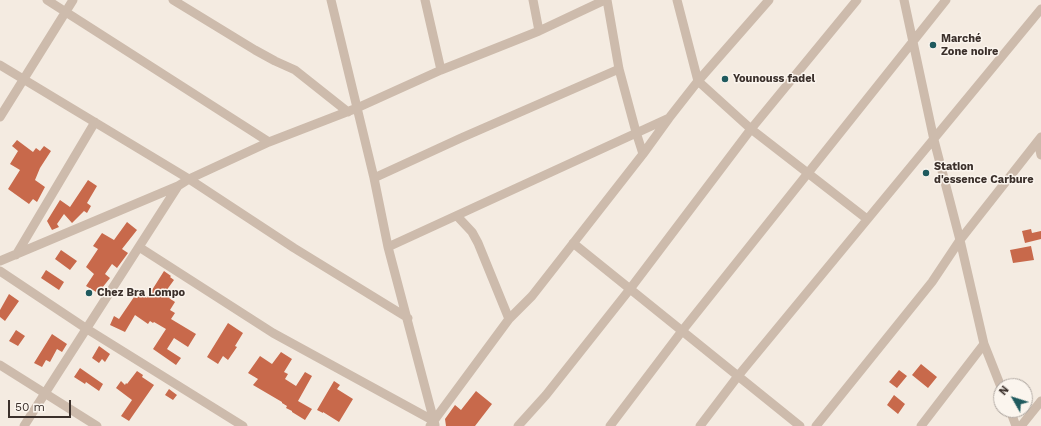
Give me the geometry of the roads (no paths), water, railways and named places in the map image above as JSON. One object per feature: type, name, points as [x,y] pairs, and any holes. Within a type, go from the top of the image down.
[{"type":"street","points":[[47,0],[269,142]]},
{"type":"street","points":[[0,117],[73,0]]},
{"type":"street","points":[[173,0],[262,54],[295,70],[353,110]]},
{"type":"street","points":[[331,0],[353,110],[374,178],[388,247],[408,318],[433,424]]},
{"type":"street","points":[[425,0],[441,70]]},
{"type":"street","points":[[533,0],[539,31]]},
{"type":"street","points":[[0,261],[178,186],[189,179],[269,142],[353,110],[441,70],[539,31],[606,0],[619,69],[643,154]]},
{"type":"street","points":[[677,0],[698,81],[751,129],[867,219]]},
{"type":"street","points":[[433,424],[509,319],[532,296],[698,81],[769,0]]},
{"type":"street","points":[[518,426],[546,395],[630,289],[751,129],[857,0]]},
{"type":"street","points":[[904,0],[934,140],[960,240],[984,344],[997,378]]},
{"type":"street","points":[[610,426],[682,331],[946,0]]},
{"type":"street","points":[[700,426],[738,376],[1041,9]]},
{"type":"street","points":[[0,65],[189,179],[294,248],[408,318]]},
{"type":"street","points":[[374,178],[619,69]]},
{"type":"street","points":[[388,247],[669,118]]},
{"type":"street","points":[[16,255],[95,122]]},
{"type":"street","points":[[1039,139],[1041,155]]},
{"type":"street","points":[[816,426],[932,282],[960,240],[1039,139]]},
{"type":"street","points":[[24,426],[178,186]]},
{"type":"street","points":[[457,216],[472,232],[478,243],[509,319]]},
{"type":"street","points":[[573,243],[800,426]]},
{"type":"street","points":[[139,248],[273,333],[433,424]]},
{"type":"street","points":[[0,271],[87,330],[243,426]]},
{"type":"street","points":[[921,426],[984,344]]},
{"type":"street","points":[[0,365],[97,426]]},
{"type":"street","points":[[1021,426],[1041,402]]},
{"type":"place","name":"Marché Zone noire","points":[[933,45]]},
{"type":"place","name":"Younouss fadel","points":[[725,79]]},
{"type":"place","name":"Station d'essence Carbure","points":[[926,173]]},
{"type":"place","name":"Chez Bra Lompo","points":[[89,293]]}]
